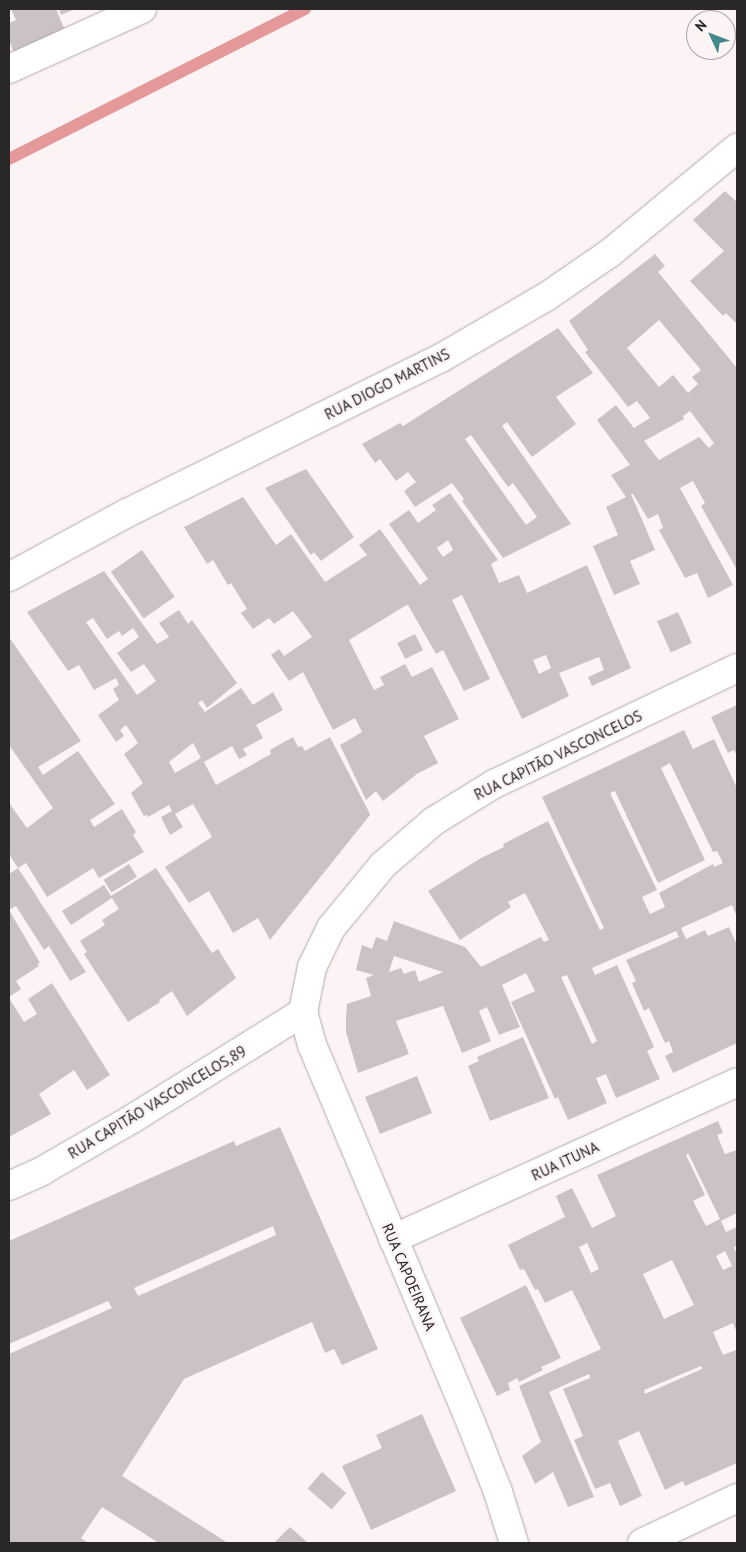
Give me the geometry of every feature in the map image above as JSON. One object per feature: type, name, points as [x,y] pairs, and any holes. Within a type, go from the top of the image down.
[{"type":"street","points":[[9,69],[142,9]]},
{"type":"street","name":"RUA DIOGO MARTINS","points":[[9,577],[127,513],[441,358],[546,297],[610,253],[737,148]]},
{"type":"street","name":"RUA CAPITÃO VASCONCELOS","points":[[303,1012],[312,967],[331,928],[383,865],[434,821],[494,784],[737,668]]},
{"type":"street","name":"RUA CAPITÃO VASCONCELOS,89","points":[[9,1186],[42,1170],[132,1119],[303,1012]]},
{"type":"street","name":"RUA CAPOEIRANA","points":[[303,1012],[312,1045],[475,1432],[498,1492],[514,1543]]},
{"type":"street","name":"RUA ITUNA","points":[[393,1239],[737,1082]]},
{"type":"street","points":[[642,1543],[737,1498]]},
{"type":"building","points":[[11,9],[56,9],[64,28],[27,47],[15,56],[9,40],[9,23],[16,20]]},
{"type":"building","points":[[59,9],[75,9],[61,15]]},
{"type":"building","points":[[725,191],[737,202],[737,324],[726,313],[723,316],[690,281],[724,251],[693,220]]},
{"type":"building","points":[[655,254],[665,266],[658,272],[737,368],[737,570],[701,506],[705,503],[693,481],[680,488],[733,585],[708,598],[697,573],[685,578],[659,530],[663,528],[658,514],[648,519],[633,494],[631,494],[655,550],[630,561],[640,584],[614,595],[593,546],[618,535],[606,507],[626,497],[611,475],[630,465],[597,420],[616,405],[634,428],[650,418],[637,401],[628,407],[585,352],[588,350],[569,321]],"holes":[[[659,320],[701,370],[692,377],[698,384],[688,393],[673,375],[659,387],[627,348]],[[690,411],[714,443],[709,448],[699,437],[659,460],[644,441],[684,419],[683,416]]]},
{"type":"building","points":[[558,328],[593,373],[556,397],[576,424],[532,457],[507,422],[502,426],[571,524],[503,558],[462,501],[464,499],[452,483],[415,507],[404,491],[416,482],[408,472],[396,481],[380,459],[375,463],[362,444],[400,423],[403,426]],"holes":[[[471,435],[508,487],[513,483],[537,517],[526,525],[465,439]]]},
{"type":"building","points":[[306,469],[354,537],[321,561],[314,552],[311,555],[265,488]]},
{"type":"building","points":[[450,493],[498,560],[491,564],[499,583],[519,575],[527,593],[587,565],[631,668],[592,686],[588,677],[604,670],[599,657],[559,673],[569,696],[522,719],[462,595],[452,600],[490,679],[464,691],[443,650],[436,654],[408,605],[405,606],[349,640],[374,690],[384,685],[380,677],[405,664],[412,677],[432,667],[459,719],[424,736],[438,763],[417,774],[383,801],[376,791],[366,800],[340,745],[362,732],[355,718],[333,730],[303,672],[289,681],[271,655],[279,649],[284,656],[312,637],[293,611],[274,624],[269,618],[253,629],[241,613],[247,609],[231,583],[228,585],[213,560],[207,564],[184,527],[243,497],[276,545],[291,534],[325,582],[367,555],[359,545],[380,529],[420,585],[428,579],[389,524],[409,510],[418,523],[436,510],[432,505]],"holes":[[[448,540],[453,550],[443,557],[437,548]],[[546,655],[551,668],[539,674],[533,660]]]},
{"type":"building","points":[[142,550],[175,597],[144,618],[111,572]]},
{"type":"building","points":[[104,571],[157,644],[169,637],[159,623],[179,610],[188,624],[192,620],[237,683],[207,708],[202,700],[198,703],[205,712],[241,688],[253,705],[273,692],[283,710],[256,725],[263,738],[243,749],[247,755],[239,759],[232,746],[204,762],[216,785],[271,754],[270,750],[293,737],[298,747],[302,746],[305,751],[330,737],[370,815],[270,940],[258,918],[233,933],[209,891],[189,903],[165,867],[212,837],[193,804],[175,814],[183,827],[170,835],[161,817],[172,811],[169,805],[148,817],[147,815],[144,816],[131,793],[143,783],[124,754],[138,743],[126,725],[120,730],[124,736],[116,742],[98,715],[119,700],[113,689],[119,685],[116,678],[94,690],[79,665],[68,671],[27,612]],"holes":[[[93,618],[107,639],[119,631],[122,636],[133,628],[139,637],[117,653],[131,672],[144,664],[156,681],[137,695],[86,622]],[[193,743],[201,758],[175,773],[169,762]]]},
{"type":"building","points":[[678,612],[692,643],[671,652],[657,621]]},
{"type":"building","points":[[415,634],[423,650],[405,659],[397,643]]},
{"type":"building","points":[[9,637],[81,741],[38,767],[43,775],[78,751],[115,804],[90,820],[94,827],[122,809],[136,832],[133,835],[144,852],[99,878],[93,868],[47,897],[26,863],[18,868],[9,854],[9,803],[27,828],[53,808],[9,745]]},
{"type":"building","points":[[737,705],[737,756],[734,750],[728,753],[711,717]]},
{"type":"building","points":[[684,730],[693,749],[714,739],[737,788],[737,917],[732,905],[681,928],[686,939],[705,930],[708,936],[729,927],[737,945],[737,1043],[673,1073],[665,1056],[673,1052],[669,1041],[665,1043],[649,1008],[644,1011],[632,983],[636,981],[626,960],[679,937],[676,931],[592,968],[595,975],[617,965],[654,1047],[647,1051],[660,1079],[616,1098],[606,1074],[596,1078],[607,1103],[568,1120],[558,1097],[555,1099],[511,1002],[535,991],[526,973],[502,985],[520,1027],[499,1035],[487,1007],[479,1011],[491,1041],[462,1053],[443,1006],[396,1021],[409,1054],[358,1073],[346,1032],[347,1004],[371,996],[366,978],[374,975],[356,970],[362,945],[372,949],[376,937],[387,941],[394,921],[465,947],[481,967],[541,937],[544,942],[549,940],[525,893],[508,902],[511,907],[460,940],[428,891],[481,858],[504,847],[503,844],[548,821],[600,930],[604,928],[542,797]],"holes":[[[670,763],[713,852],[717,851],[723,863],[714,867],[713,864],[659,893],[665,907],[650,914],[642,897],[657,890],[610,793],[615,791],[658,883],[705,860],[661,768]],[[394,956],[443,972],[419,982],[415,970],[404,974],[401,968],[389,972]],[[567,975],[597,1041],[592,1044],[561,977]]]},
{"type":"building","points":[[129,864],[137,877],[112,893],[104,880]]},
{"type":"building","points":[[18,868],[86,972],[70,981],[49,946],[44,950],[16,906],[9,910],[9,874]]},
{"type":"building","points":[[156,868],[212,953],[218,949],[236,978],[187,1016],[172,991],[159,1000],[160,1002],[128,1022],[84,954],[87,952],[80,941],[105,925],[102,920],[119,909],[112,898],[71,925],[62,911],[104,885],[111,896]]},
{"type":"building","points":[[9,910],[40,963],[37,964],[39,966],[16,981],[21,989],[9,997]]},
{"type":"building","points":[[52,983],[110,1075],[87,1090],[74,1070],[39,1094],[51,1114],[9,1137],[9,998],[24,1022],[37,1014],[28,999]]},
{"type":"building","points":[[523,1037],[549,1098],[490,1121],[468,1066],[479,1061],[477,1057]]},
{"type":"building","points":[[417,1076],[432,1113],[380,1134],[365,1097]]},
{"type":"building","points":[[718,1121],[723,1133],[717,1135],[725,1154],[737,1150],[737,1213],[721,1221],[688,1153],[686,1155],[705,1195],[693,1201],[706,1226],[720,1219],[726,1232],[737,1227],[737,1246],[734,1247],[737,1255],[737,1333],[733,1323],[713,1332],[723,1355],[736,1350],[737,1353],[737,1463],[685,1486],[683,1481],[665,1490],[639,1431],[618,1441],[642,1496],[620,1506],[610,1483],[595,1489],[574,1440],[583,1436],[563,1389],[590,1378],[589,1374],[549,1392],[594,1497],[568,1507],[553,1472],[535,1484],[522,1456],[541,1442],[519,1386],[601,1349],[572,1290],[545,1303],[538,1289],[535,1290],[524,1269],[520,1270],[508,1245],[565,1217],[556,1196],[572,1188],[592,1228],[616,1216],[597,1175]],"holes":[[[587,1243],[599,1269],[591,1273],[579,1247]],[[725,1251],[732,1266],[723,1270],[716,1256]],[[672,1260],[694,1305],[664,1319],[643,1274]],[[701,1366],[702,1369],[645,1394],[644,1390]]]},
{"type":"building","points":[[280,1127],[378,1349],[342,1365],[334,1349],[325,1353],[312,1322],[184,1379],[122,1476],[228,1543],[159,1543],[102,1507],[81,1538],[88,1543],[9,1543],[9,1354],[112,1308],[108,1301],[9,1344],[9,1241],[234,1141],[236,1146]],"holes":[[[273,1226],[276,1235],[138,1296],[134,1288]]]},
{"type":"building","points":[[526,1285],[561,1358],[541,1367],[543,1370],[519,1382],[517,1378],[508,1383],[510,1390],[497,1396],[460,1318]]},
{"type":"building","points":[[422,1414],[456,1491],[371,1530],[342,1466],[382,1448],[376,1435]]},
{"type":"building","points":[[322,1472],[346,1493],[332,1510],[308,1489]]},
{"type":"building","points":[[290,1527],[308,1543],[274,1543]]},
{"type":"waterway","points":[[9,159],[305,9]]}]
